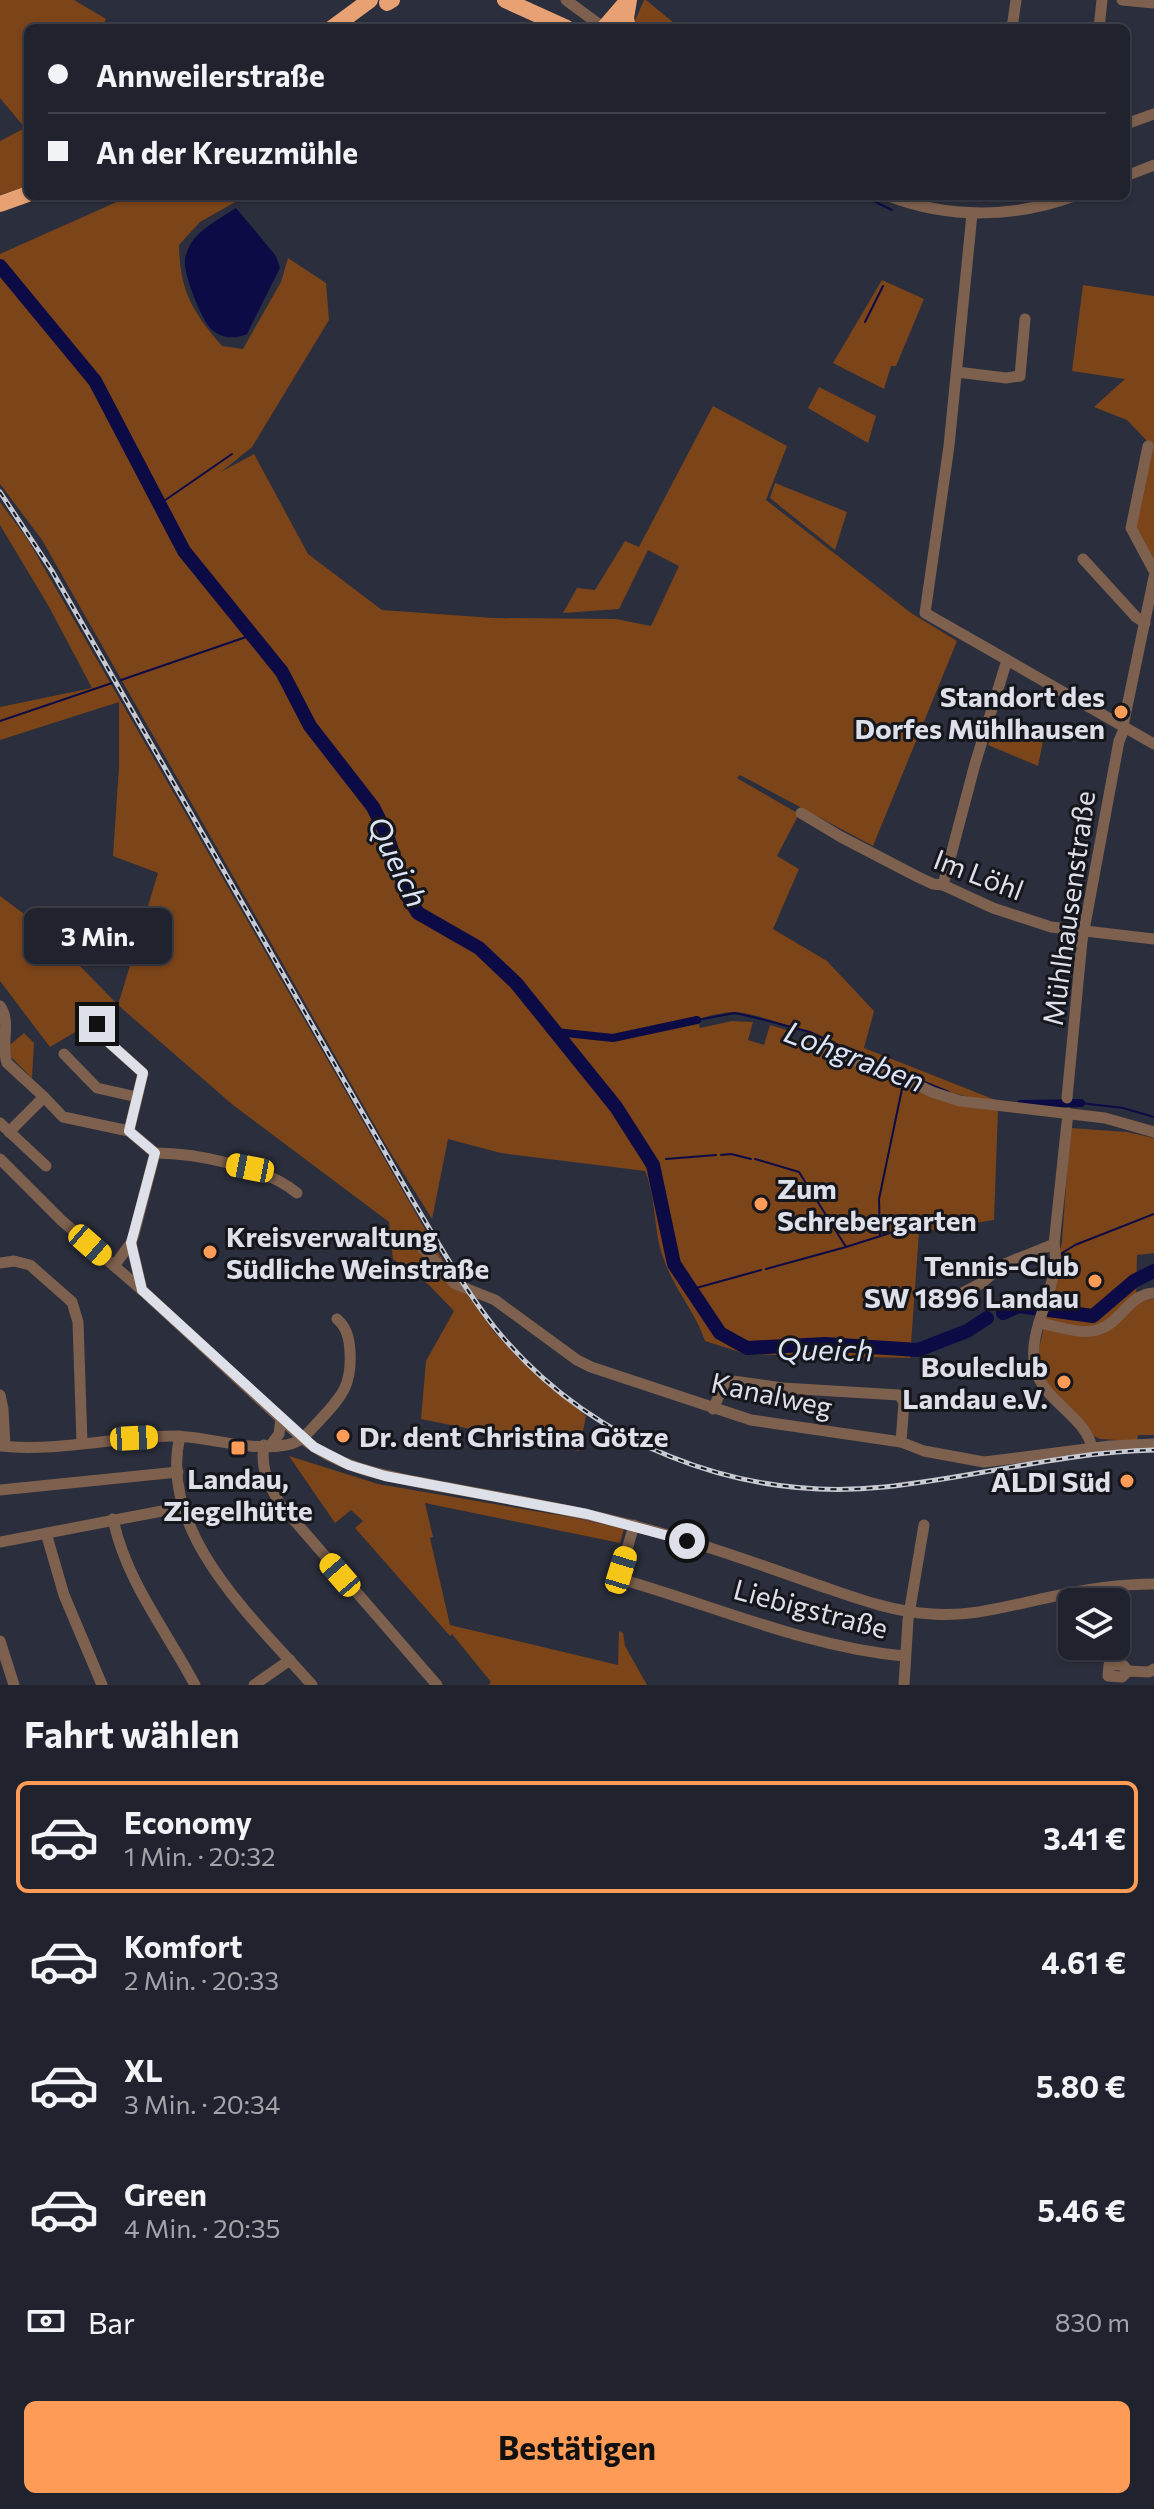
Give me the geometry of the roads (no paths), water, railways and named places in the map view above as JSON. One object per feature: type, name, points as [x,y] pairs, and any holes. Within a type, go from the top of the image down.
[{"type":"highway","points":[[505,0],[558,24]]},
{"type":"highway","points":[[607,24],[628,0]]},
{"type":"highway","points":[[624,24],[628,0]]},
{"type":"highway","points":[[340,24],[383,1]]},
{"type":"highway","points":[[0,204],[24,195]]},
{"type":"street","points":[[566,0],[599,24]]},
{"type":"street","points":[[1013,24],[1016,0]]},
{"type":"street","points":[[1099,24],[1102,0]]},
{"type":"street","points":[[1122,0],[1154,3]]},
{"type":"street","points":[[1130,123],[1154,114]]},
{"type":"street","points":[[1130,174],[1154,165]]},
{"type":"street","points":[[904,200],[972,214],[1030,209],[1060,200]]},
{"type":"street","points":[[972,214],[944,492],[925,613],[1154,744]]},
{"type":"street","points":[[957,372],[1006,378],[1020,376],[1025,319]]},
{"type":"street","points":[[1148,446],[1131,528],[1154,574]]},
{"type":"street","points":[[1083,559],[1145,623]]},
{"type":"street","name":"Mühlhausenstraße","points":[[1067,1098],[1085,932],[1119,741],[1154,574]]},
{"type":"street","points":[[943,885],[1007,660]]},
{"type":"street","name":"Im Löhl","points":[[801,813],[877,857],[993,908],[1037,923],[1085,932],[1154,939]]},
{"type":"street","points":[[0,1006],[6,1014],[3,1066],[44,1097],[63,1117],[129,1131],[155,1153],[174,1153],[250,1168],[274,1177],[297,1193]]},
{"type":"street","points":[[97,1024],[95,1030],[143,1073],[129,1131]]},
{"type":"street","points":[[820,1044],[839,1055],[894,1073],[941,1095],[973,1104],[1068,1113],[1118,1121],[1154,1132]]},
{"type":"street","points":[[64,1054],[97,1088],[137,1097]]},
{"type":"street","points":[[44,1097],[4,1127],[46,1166]]},
{"type":"street","points":[[1068,1113],[1054,1267],[1034,1358],[1036,1373],[1086,1433],[1092,1448]]},
{"type":"street","points":[[114,1266],[131,1243],[155,1153]]},
{"type":"street","points":[[0,1159],[51,1211],[142,1290],[303,1439],[336,1460],[385,1476],[557,1507],[634,1525],[858,1599],[909,1612],[947,1615],[974,1613],[1094,1589],[1154,1584]]},
{"type":"street","points":[[131,1243],[142,1290]]},
{"type":"street","name":"Kanalweg","points":[[422,1247],[455,1284],[495,1300],[584,1364],[751,1420],[901,1442],[924,1451],[984,1462],[1092,1448],[1154,1444]]},
{"type":"street","points":[[964,1292],[982,1283],[1002,1265],[1055,1249]]},
{"type":"street","points":[[0,1263],[14,1261],[30,1265],[74,1305],[78,1322],[82,1443]]},
{"type":"street","points":[[1042,1315],[1085,1331],[1097,1330],[1107,1325],[1140,1295],[1154,1293]]},
{"type":"street","points":[[0,1395],[3,1446],[54,1446],[180,1436],[267,1446],[288,1445],[303,1439],[334,1405],[349,1381],[349,1340],[337,1319]]},
{"type":"street","points":[[713,1409],[726,1380],[783,1388],[899,1395],[904,1402],[901,1442]]},
{"type":"street","points":[[281,1418],[278,1436],[267,1446],[262,1461],[265,1475],[280,1504],[437,1685]]},
{"type":"street","points":[[180,1436],[178,1472],[183,1507],[193,1535],[208,1561],[312,1685]]},
{"type":"street","points":[[0,1490],[178,1472]]},
{"type":"street","points":[[0,1542],[183,1507]]},
{"type":"street","points":[[113,1519],[139,1588],[195,1685]]},
{"type":"street","name":"Liebigstraße","points":[[634,1525],[621,1570],[624,1580],[787,1632],[861,1652],[904,1656]]},
{"type":"street","points":[[904,1685],[909,1612],[924,1525]]},
{"type":"street","points":[[46,1533],[64,1595],[102,1685]]},
{"type":"street","points":[[0,1641],[14,1685]]},
{"type":"street","points":[[260,1683],[290,1660]]},
{"type":"street","points":[[1128,1671],[1149,1672],[1154,1669]]},
{"type":"waterway","points":[[871,200],[892,210]]},
{"type":"waterway","name":"Queich","points":[[0,266],[95,381],[184,551],[282,672],[310,726],[373,807],[386,833],[408,897],[418,913],[479,948],[516,983],[616,1107],[653,1165],[674,1264],[720,1333],[747,1348],[825,1344],[918,1350],[967,1331],[987,1318]]},
{"type":"waterway","points":[[865,322],[883,286]]},
{"type":"waterway","points":[[161,503],[232,454]]},
{"type":"waterway","points":[[121,680],[252,635]]},
{"type":"waterway","points":[[0,721],[112,683]]},
{"type":"waterway","name":"Lohgraben","points":[[697,1020],[735,1013],[757,1018],[810,1032],[868,1059]]},
{"type":"waterway","name":"Lohgraben","points":[[556,1032],[613,1038],[697,1020]]},
{"type":"waterway","name":"Lohgraben","points":[[922,1081],[949,1092]]},
{"type":"waterway","points":[[880,1235],[879,1199],[903,1084]]},
{"type":"waterway","name":"Lohgraben","points":[[1081,1103],[1123,1108],[1154,1117]]},
{"type":"waterway","name":"Lohgraben","points":[[1021,1104],[1081,1103]]},
{"type":"waterway","points":[[666,1159],[716,1155]]},
{"type":"waterway","points":[[721,1155],[751,1159]]},
{"type":"waterway","points":[[755,1159],[799,1172],[846,1247],[915,1225]]},
{"type":"waterway","points":[[1059,1255],[1075,1245],[1154,1214]]},
{"type":"waterway","points":[[766,1269],[846,1247]]},
{"type":"waterway","points":[[999,1275],[1016,1267],[1050,1259]]},
{"type":"waterway","points":[[689,1290],[761,1270]]},
{"type":"waterway","name":"Queich","points":[[1003,1313],[1019,1306],[1093,1316],[1134,1281],[1154,1271]]},
{"type":"railway","points":[[0,492],[52,571],[452,1266],[495,1328],[533,1368],[575,1403],[621,1433],[670,1456],[721,1474],[774,1485],[829,1489],[884,1487],[1086,1455],[1154,1450]]},
{"type":"place","name":"Standort des Dorfes Mühlhausen","points":[[1121,712]]},
{"type":"place","name":"Zum Schrebergarten","points":[[761,1204]]},
{"type":"place","name":"Kreisverwaltung Südliche Weinstraße","points":[[210,1252]]},
{"type":"place","name":"Tennis-Club SW 1896 Landau","points":[[1095,1281]]},
{"type":"place","name":"Bouleclub Landau e.V.","points":[[1064,1382]]},
{"type":"place","name":"Dr. dent Christina Götze","points":[[343,1436]]},
{"type":"place","name":"Landau, Ziegelhütte","points":[[238,1448]]},
{"type":"place","name":"ALDI Süd","points":[[1127,1481]]}]
